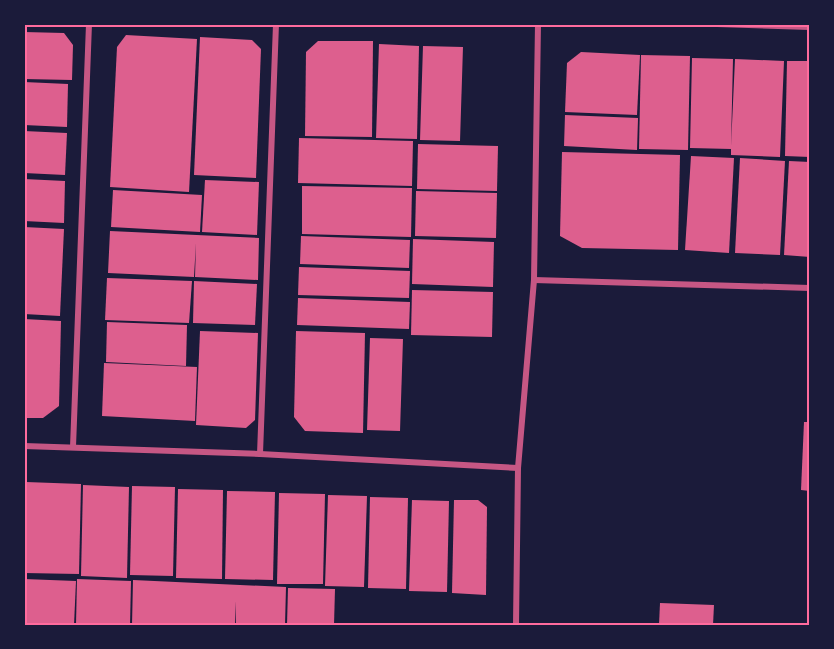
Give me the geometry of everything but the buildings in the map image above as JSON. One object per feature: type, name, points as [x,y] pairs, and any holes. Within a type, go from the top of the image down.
[{"type":"street","points":[[73,447],[89,24]]},
{"type":"street","points":[[260,453],[276,24]]},
{"type":"street","points":[[516,625],[518,468],[534,280],[538,24]]},
{"type":"street","points":[[717,24],[810,27]]},
{"type":"street","points":[[534,280],[810,288]]},
{"type":"street","points":[[24,446],[260,453],[518,468]]}]
